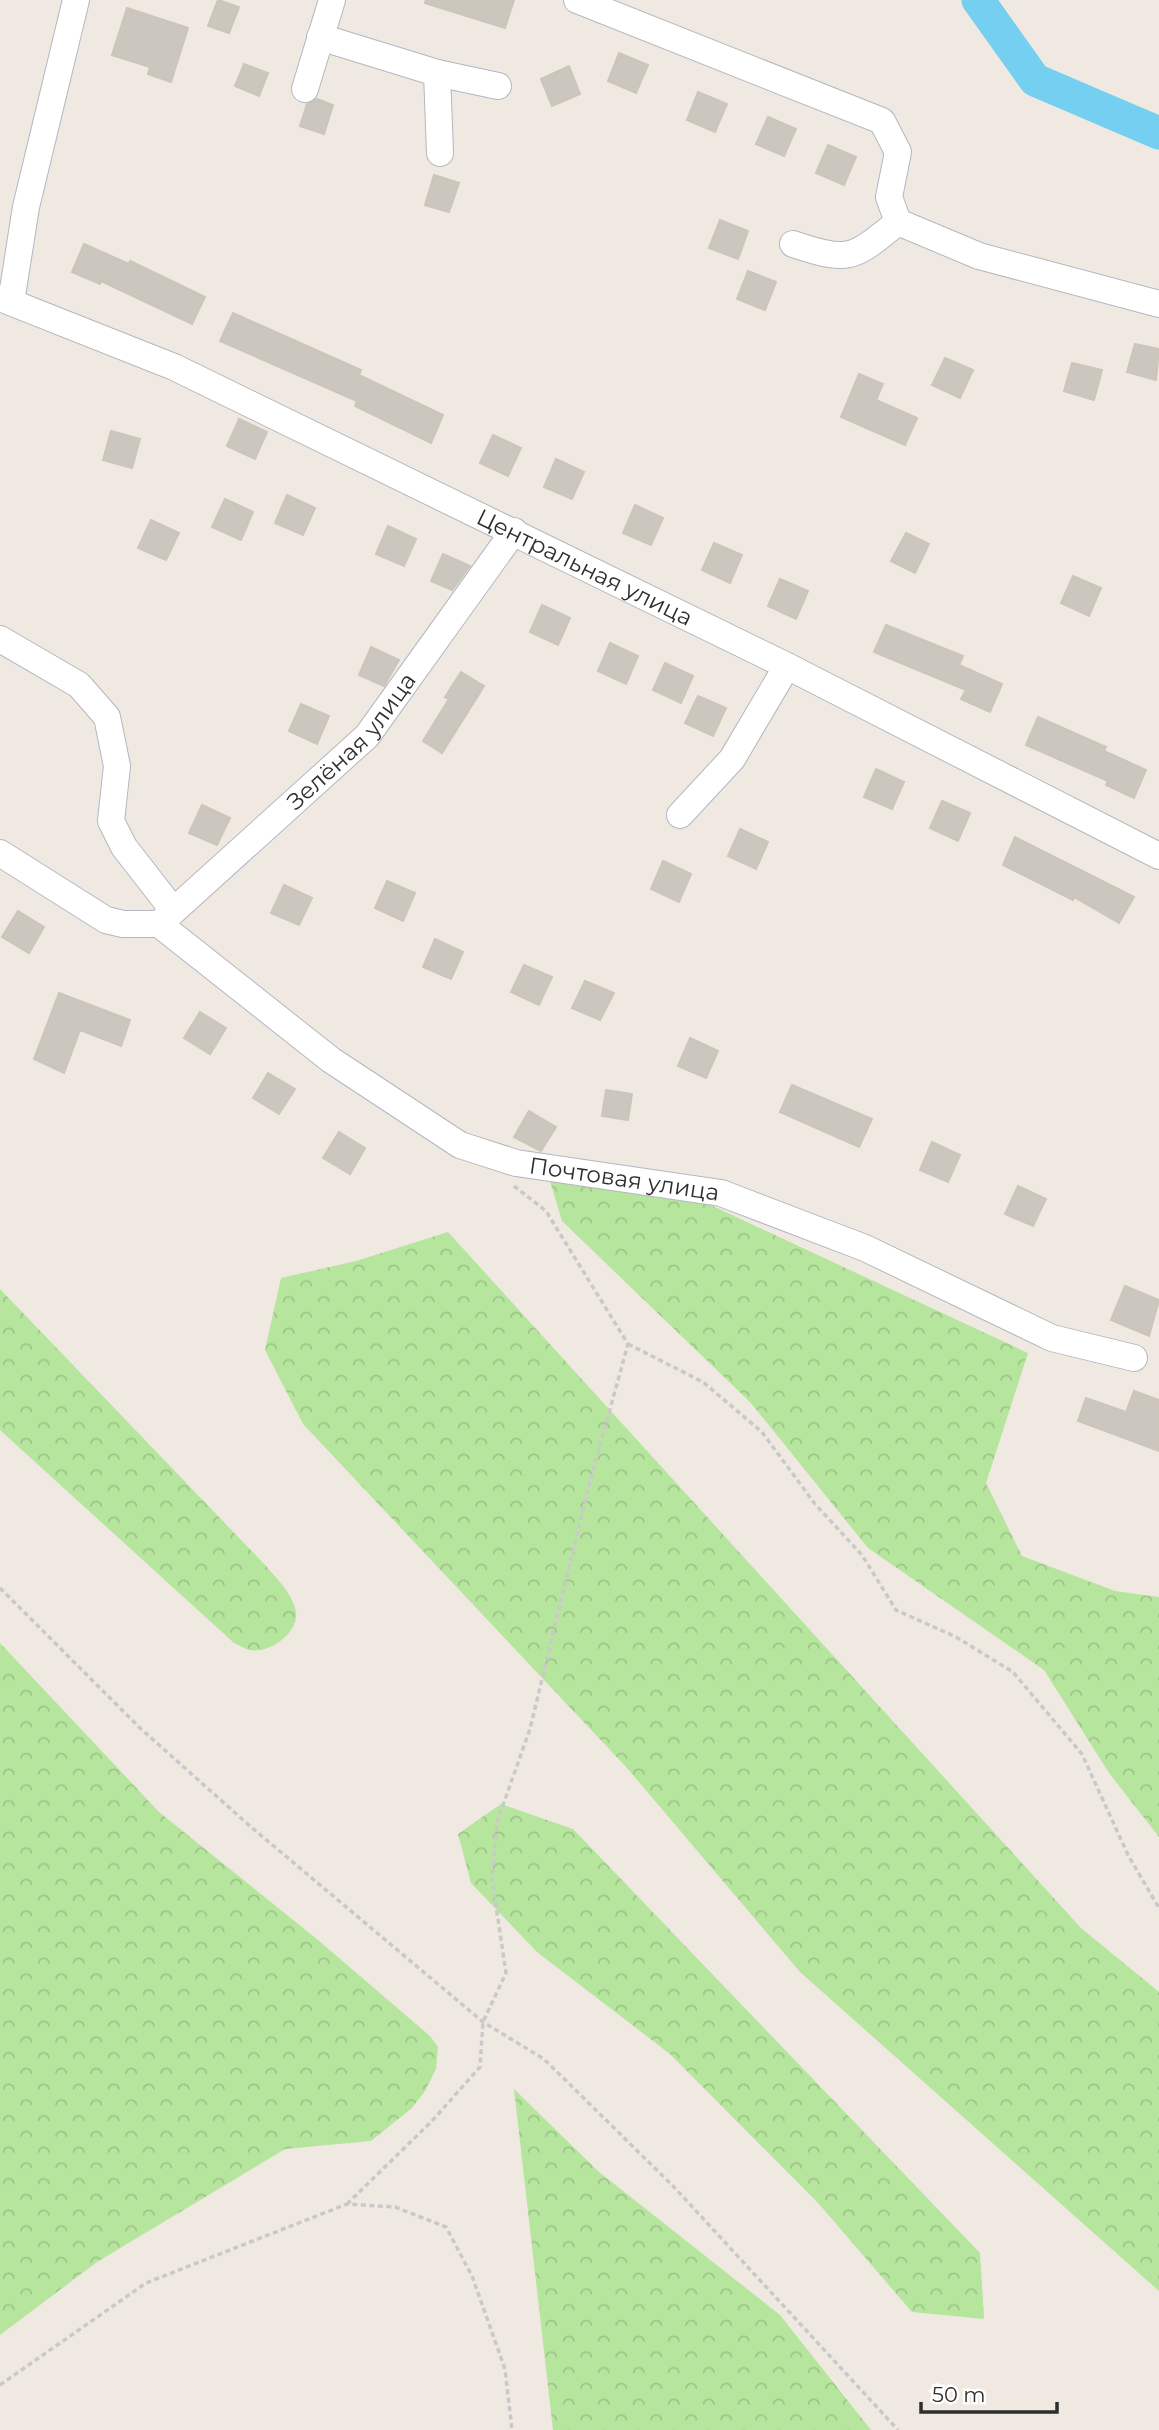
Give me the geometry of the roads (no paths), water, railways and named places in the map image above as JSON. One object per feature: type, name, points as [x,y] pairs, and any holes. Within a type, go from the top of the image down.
[{"type":"street","points":[[6,300],[76,0]]},
{"type":"street","points":[[304,89],[332,0]]},
{"type":"street","points":[[577,0],[882,121],[898,152],[889,197],[898,222],[979,256],[1159,304]]},
{"type":"street","points":[[320,37],[437,74],[498,86]]},
{"type":"street","points":[[437,74],[440,153]]},
{"type":"street","points":[[793,244],[830,256],[855,255],[898,222]]},
{"type":"street","name":"Центральная улица","points":[[6,300],[174,367],[787,666],[1159,856]]},
{"type":"street","name":"Зелёная улица","points":[[166,917],[367,736],[438,632],[514,531]]},
{"type":"street","name":"Почтовая улица","points":[[0,639],[79,685],[107,717],[117,766],[111,821],[166,917],[331,1060],[460,1145],[516,1163],[722,1192],[865,1248],[1052,1338],[1134,1358]]},
{"type":"street","points":[[680,815],[732,759],[787,666]]},
{"type":"street","points":[[0,853],[106,920],[166,917]]},
{"type":"waterway","points":[[978,0],[1035,80],[1159,133]]}]
